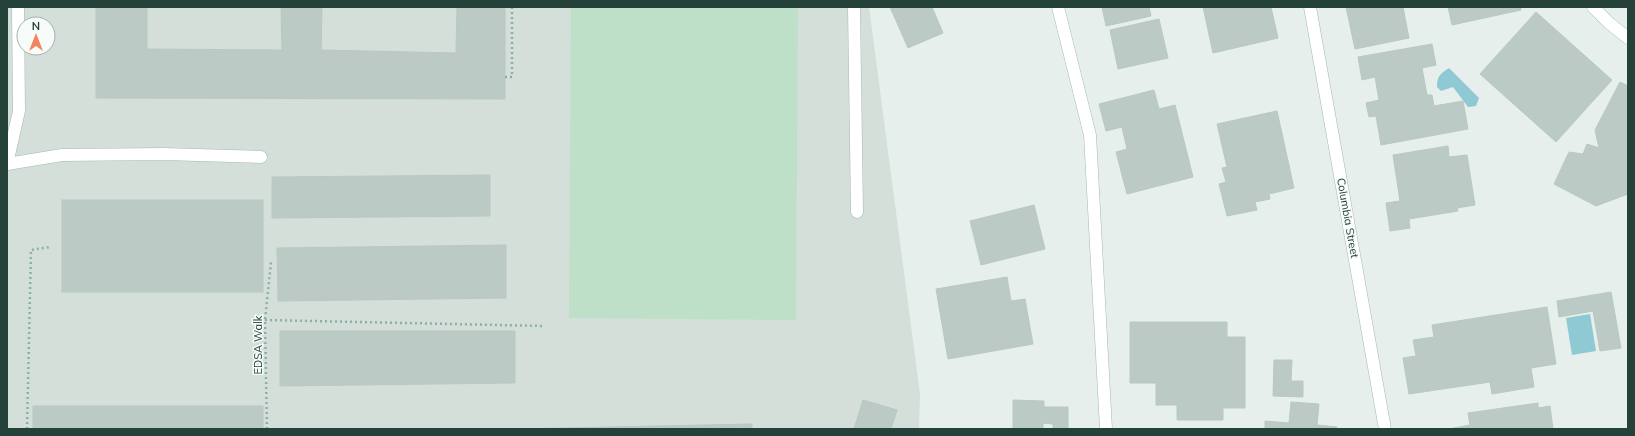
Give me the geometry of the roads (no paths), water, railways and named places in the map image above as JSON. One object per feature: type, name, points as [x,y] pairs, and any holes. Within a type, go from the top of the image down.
[{"type":"street","points":[[18,7],[19,111],[7,164],[62,155],[164,154],[261,157]]},
{"type":"street","points":[[854,7],[857,212]]},
{"type":"street","points":[[1058,7],[1090,135],[1106,429]]},
{"type":"street","name":"Columbia Street","points":[[1310,7],[1385,429]]},
{"type":"street","points":[[1593,7],[1609,24],[1628,38]]},
{"type":"water","points":[[1449,68],[1479,98],[1476,106],[1468,107],[1453,87],[1441,91],[1437,87],[1440,76]]},
{"type":"water","points":[[1590,314],[1596,351],[1572,355],[1566,318]]}]
